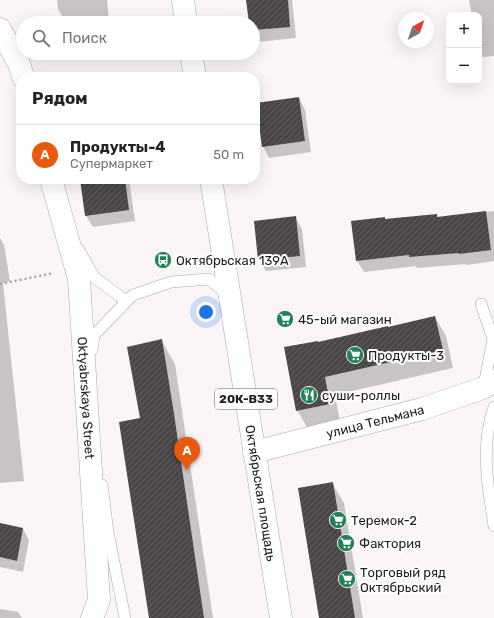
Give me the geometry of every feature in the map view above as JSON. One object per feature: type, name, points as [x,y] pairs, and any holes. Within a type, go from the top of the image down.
[{"type":"street","points":[[182,0],[185,16]]},
{"type":"street","points":[[0,29],[16,59]]},
{"type":"street","points":[[17,60],[22,72]]},
{"type":"street","points":[[192,60],[194,72]]},
{"type":"street","name":"Oktyabrskaya Street","points":[[52,184],[79,279],[99,600],[92,618]]},
{"type":"street","name":"Октябрьская площадь","points":[[212,184],[281,618]]},
{"type":"street","name":"улица Тельмана","points":[[254,452],[422,409],[489,384]]},
{"type":"lane","points":[[63,223],[94,277],[126,301]]},
{"type":"lane","points":[[125,618],[108,532],[89,387],[94,335],[133,295],[171,282],[209,279],[230,297]]},
{"type":"lane","points":[[481,304],[493,339],[489,384]]},
{"type":"lane","points":[[494,407],[488,423],[485,468],[494,526]]},
{"type":"path","points":[[0,284],[76,268]]},
{"type":"building","points":[[246,0],[288,0],[290,27],[260,29],[260,16],[248,16]]},
{"type":"building","points":[[299,97],[305,141],[262,147],[260,132],[260,102]]},
{"type":"building","points":[[81,184],[126,184],[129,210],[85,216]]},
{"type":"building","points":[[486,211],[491,250],[459,254],[409,257],[409,255],[356,261],[351,221],[385,217],[385,219],[437,214],[437,217]]},
{"type":"building","points":[[296,216],[300,256],[258,260],[254,221]]},
{"type":"building","points":[[435,316],[443,350],[325,377],[330,404],[296,411],[284,347],[318,342]]},
{"type":"building","points":[[162,339],[204,618],[149,618],[119,422],[140,418],[127,347]]},
{"type":"building","points":[[333,482],[355,618],[319,618],[298,488]]},
{"type":"building","points":[[0,523],[23,528],[17,561],[0,557]]},
{"type":"place","name":"Октябрьская 139А","points":[[163,260]]},
{"type":"place","name":"45-ый магазин","points":[[285,319]]},
{"type":"place","name":"Продукты-3","points":[[355,355]]},
{"type":"place","name":"суши-роллы","points":[[309,395]]},
{"type":"place","name":"Продукты-4","points":[[187,470]]},
{"type":"place","name":"Теремок-2","points":[[338,520]]},
{"type":"place","name":"Фактория","points":[[346,543]]},
{"type":"place","name":"Торговый ряд Октябрьский","points":[[347,579]]}]
